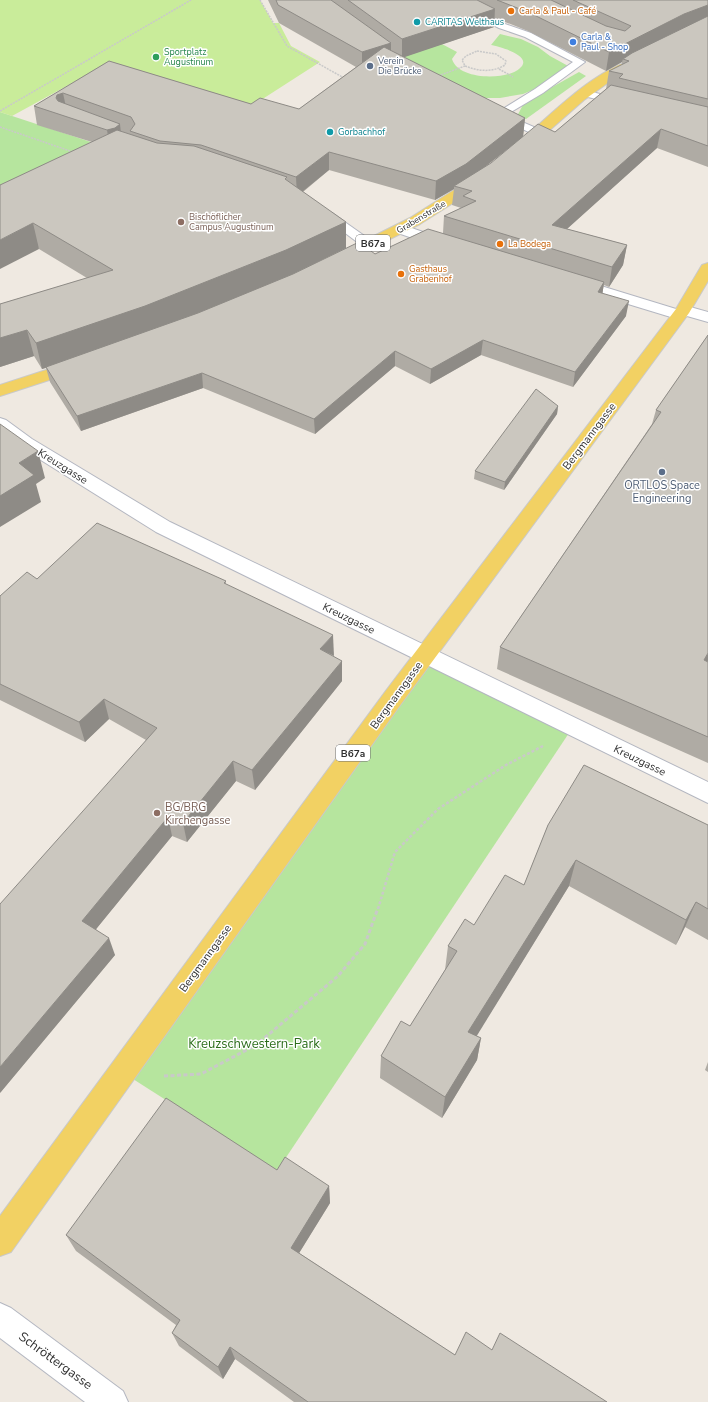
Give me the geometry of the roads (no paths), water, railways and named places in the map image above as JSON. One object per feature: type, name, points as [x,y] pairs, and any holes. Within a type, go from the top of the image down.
[{"type":"main road","points":[[512,154],[539,133],[584,93],[604,79],[644,58]]},
{"type":"main road","name":"Grabenstraße","points":[[328,265],[400,230],[470,187],[492,170]]},
{"type":"main road","name":"Bergmanngasse","points":[[0,1241],[425,656],[681,312],[708,268]]},
{"type":"main road","points":[[0,391],[89,360]]},
{"type":"street","points":[[400,230],[461,249]]},
{"type":"street","points":[[557,278],[708,318]]},
{"type":"street","name":"Kreuzgasse","points":[[0,424],[26,443],[163,527],[708,793]]},
{"type":"street","name":"Schröttergasse","points":[[0,1319],[112,1402]]},
{"type":"lane","points":[[474,12],[502,26],[528,35],[580,62],[539,91],[498,115]]},
{"type":"lane","points":[[584,93],[632,105]]},
{"type":"lane","points":[[488,111],[539,133]]},
{"type":"lane","points":[[319,209],[369,245]]},
{"type":"place","name":"Carla & Paul - Café","points":[[511,11]]},
{"type":"place","name":"CARITAS Welthaus","points":[[417,22]]},
{"type":"place","name":"Carla & Paul - Shop","points":[[573,42]]},
{"type":"place","name":"Sportplatz Augustinum","points":[[156,57]]},
{"type":"place","name":"Verein Die Brücke","points":[[370,66]]},
{"type":"place","name":"Gorbachhof","points":[[330,132]]},
{"type":"place","name":"Bischöflicher Campus Augustinum","points":[[181,222]]},
{"type":"place","name":"La Bodega","points":[[500,244]]},
{"type":"place","name":"Gasthaus Grabenhof","points":[[401,274]]},
{"type":"place","name":"ORTLOS Space Engineering","points":[[662,472]]},
{"type":"place","name":"BG/BRG Kirchengasse","points":[[157,813]]},
{"type":"park label","name":"Kreuzschwestern-Park","points":[[254,1043]]}]
